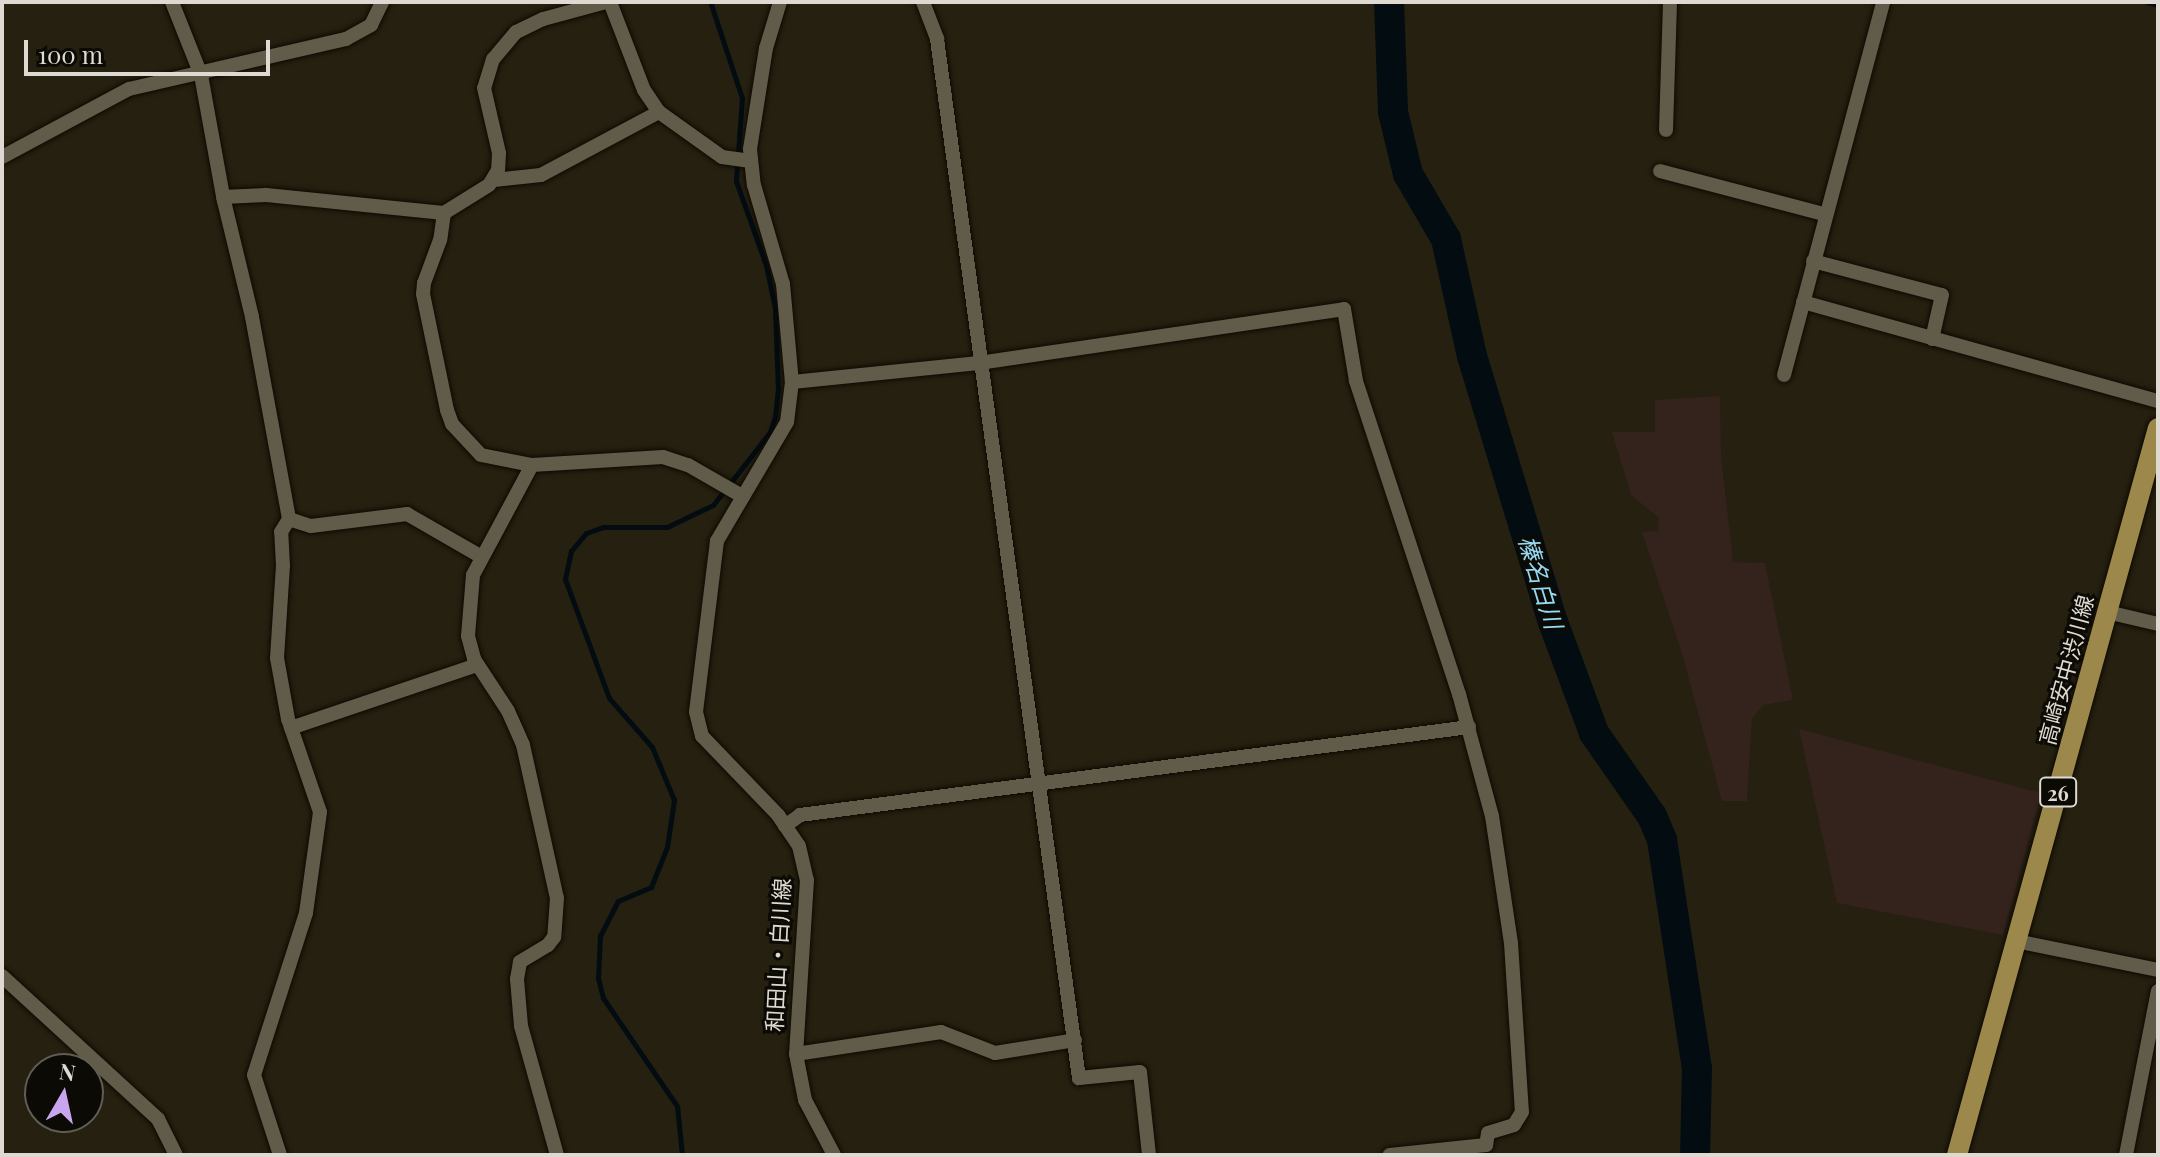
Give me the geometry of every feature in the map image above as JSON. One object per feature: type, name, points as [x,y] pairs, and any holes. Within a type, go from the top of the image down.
[{"type":"main road","name":"高崎安中渋川線","points":[[1957,1155],[2158,428]]},
{"type":"street","points":[[172,2],[201,75],[223,197],[252,317],[289,519],[281,532],[283,566],[276,642],[291,728],[320,812],[306,913],[254,1075],[280,1155]]},
{"type":"street","points":[[2,157],[129,89],[201,75],[346,39],[371,25],[382,2]]},
{"type":"street","points":[[494,180],[499,153],[484,88],[493,59],[516,32],[543,19],[608,2],[644,90],[659,112],[726,158],[750,160]]},
{"type":"street","name":"和田山・白川線","points":[[780,2],[766,48],[750,160],[754,185],[783,284],[792,382],[787,422],[738,493],[717,541],[696,712],[702,736],[785,826],[799,846],[807,880],[796,1054],[805,1100],[834,1155]]},
{"type":"street","points":[[923,2],[937,39],[1079,1078],[1140,1072],[1149,1155]]},
{"type":"street","points":[[1666,130],[1670,2]]},
{"type":"street","points":[[1784,375],[1824,214],[1883,2]]},
{"type":"street","points":[[223,197],[266,195],[444,213],[494,180],[541,175],[659,112]]},
{"type":"street","points":[[1660,171],[1824,214]]},
{"type":"street","points":[[444,213],[440,240],[423,294],[447,410],[452,424],[474,451],[532,465],[663,457],[688,465],[738,493]]},
{"type":"street","points":[[1813,261],[1942,295],[1932,339]]},
{"type":"street","points":[[1803,302],[2158,401]]},
{"type":"street","points":[[792,382],[979,363],[1344,309],[1356,381],[1469,727],[1499,848],[1511,943],[1522,1112],[1514,1125],[1488,1133],[1486,1145],[1390,1155]]},
{"type":"street","points":[[532,465],[480,556],[473,575],[468,636],[477,665],[508,711],[523,745],[557,898],[554,937],[548,945],[520,962],[517,979],[521,1026],[554,1154]]},
{"type":"street","points":[[289,519],[311,526],[407,514],[480,556]]},
{"type":"street","points":[[2107,612],[2158,624]]},
{"type":"street","points":[[291,728],[477,665]]},
{"type":"street","points":[[785,826],[800,815],[1469,727]]},
{"type":"street","points":[[2016,941],[2158,970]]},
{"type":"street","points":[[2,976],[158,1119],[176,1155]]},
{"type":"street","points":[[2126,1155],[2158,991]]},
{"type":"street","points":[[796,1054],[941,1032],[995,1053],[1075,1040]]},
{"type":"shaded area","points":[[1720,396],[1721,456],[1733,562],[1765,563],[1793,700],[1763,705],[1752,719],[1747,801],[1722,801],[1681,650],[1642,532],[1658,531],[1659,518],[1631,495],[1612,432],[1655,432],[1655,400]]},
{"type":"shaded area","points":[[1799,729],[2041,793],[2003,935],[1837,903]]},
{"type":"waterway","name":"榛名白川","points":[[1389,2],[1393,112],[1408,174],[1446,239],[1472,356],[1553,622],[1594,733],[1652,816],[1662,840],[1697,1069],[1695,1155]]},
{"type":"waterway","points":[[2147,2],[2158,5]]},
{"type":"waterway","points":[[682,1155],[677,1106],[603,998],[598,978],[600,936],[618,901],[651,887],[667,847],[674,800],[652,747],[609,698],[565,579],[571,551],[586,533],[603,527],[667,527],[713,505],[770,432],[775,417],[778,390],[775,308],[766,265],[736,181],[742,98],[711,4]]}]
